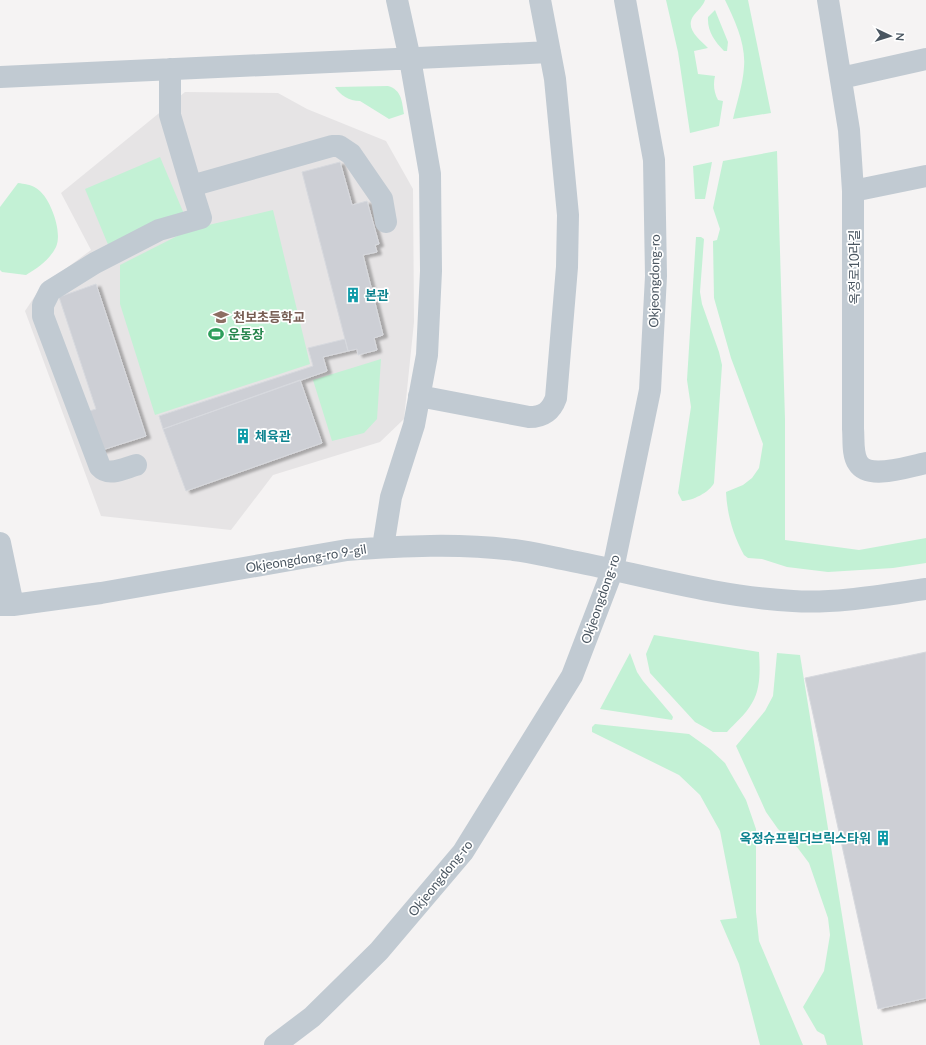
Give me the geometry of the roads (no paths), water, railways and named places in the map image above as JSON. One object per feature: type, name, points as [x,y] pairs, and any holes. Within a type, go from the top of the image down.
[{"type":"street","points":[[383,547],[391,497],[409,444],[428,343],[431,187],[410,59],[397,0]]},
{"type":"street","points":[[419,396],[529,417],[543,416],[553,406],[560,373],[568,267],[568,215],[556,87],[540,0]]},
{"type":"street","name":"Okjeongdong-ro","points":[[275,1045],[312,1017],[379,951],[463,852],[572,676],[613,569],[650,390],[656,276],[654,160],[626,0]]},
{"type":"street","name":"옥정로10라길","points":[[828,0],[848,130],[853,191],[853,429],[855,454],[858,463],[864,469],[872,472],[883,472],[926,463]]},
{"type":"street","points":[[0,77],[550,52]]},
{"type":"street","points":[[841,78],[926,59]]},
{"type":"street","points":[[136,465],[111,472],[103,470],[100,467],[43,316],[43,305],[50,291],[95,263],[159,230],[201,218],[170,115],[170,69]]},
{"type":"street","points":[[191,186],[332,146],[340,146],[351,154],[382,199],[386,222]]},
{"type":"street","points":[[853,191],[926,176]]},
{"type":"street","points":[[0,543],[6,605]]},
{"type":"street","name":"Okjeongdong-ro 9-gil","points":[[6,605],[102,594],[347,550],[383,547],[462,546],[515,550],[613,569],[703,590],[794,602],[862,598],[926,589]]},
{"type":"place","name":"본관","points":[[353,295]]},
{"type":"place","name":"천보초등학교","points":[[221,317]]},
{"type":"place","name":"운동장","points":[[216,334]]},
{"type":"place","name":"체육관","points":[[243,436]]},
{"type":"place","name":"옥정슈프림더브릭스타워","points":[[883,838]]}]
